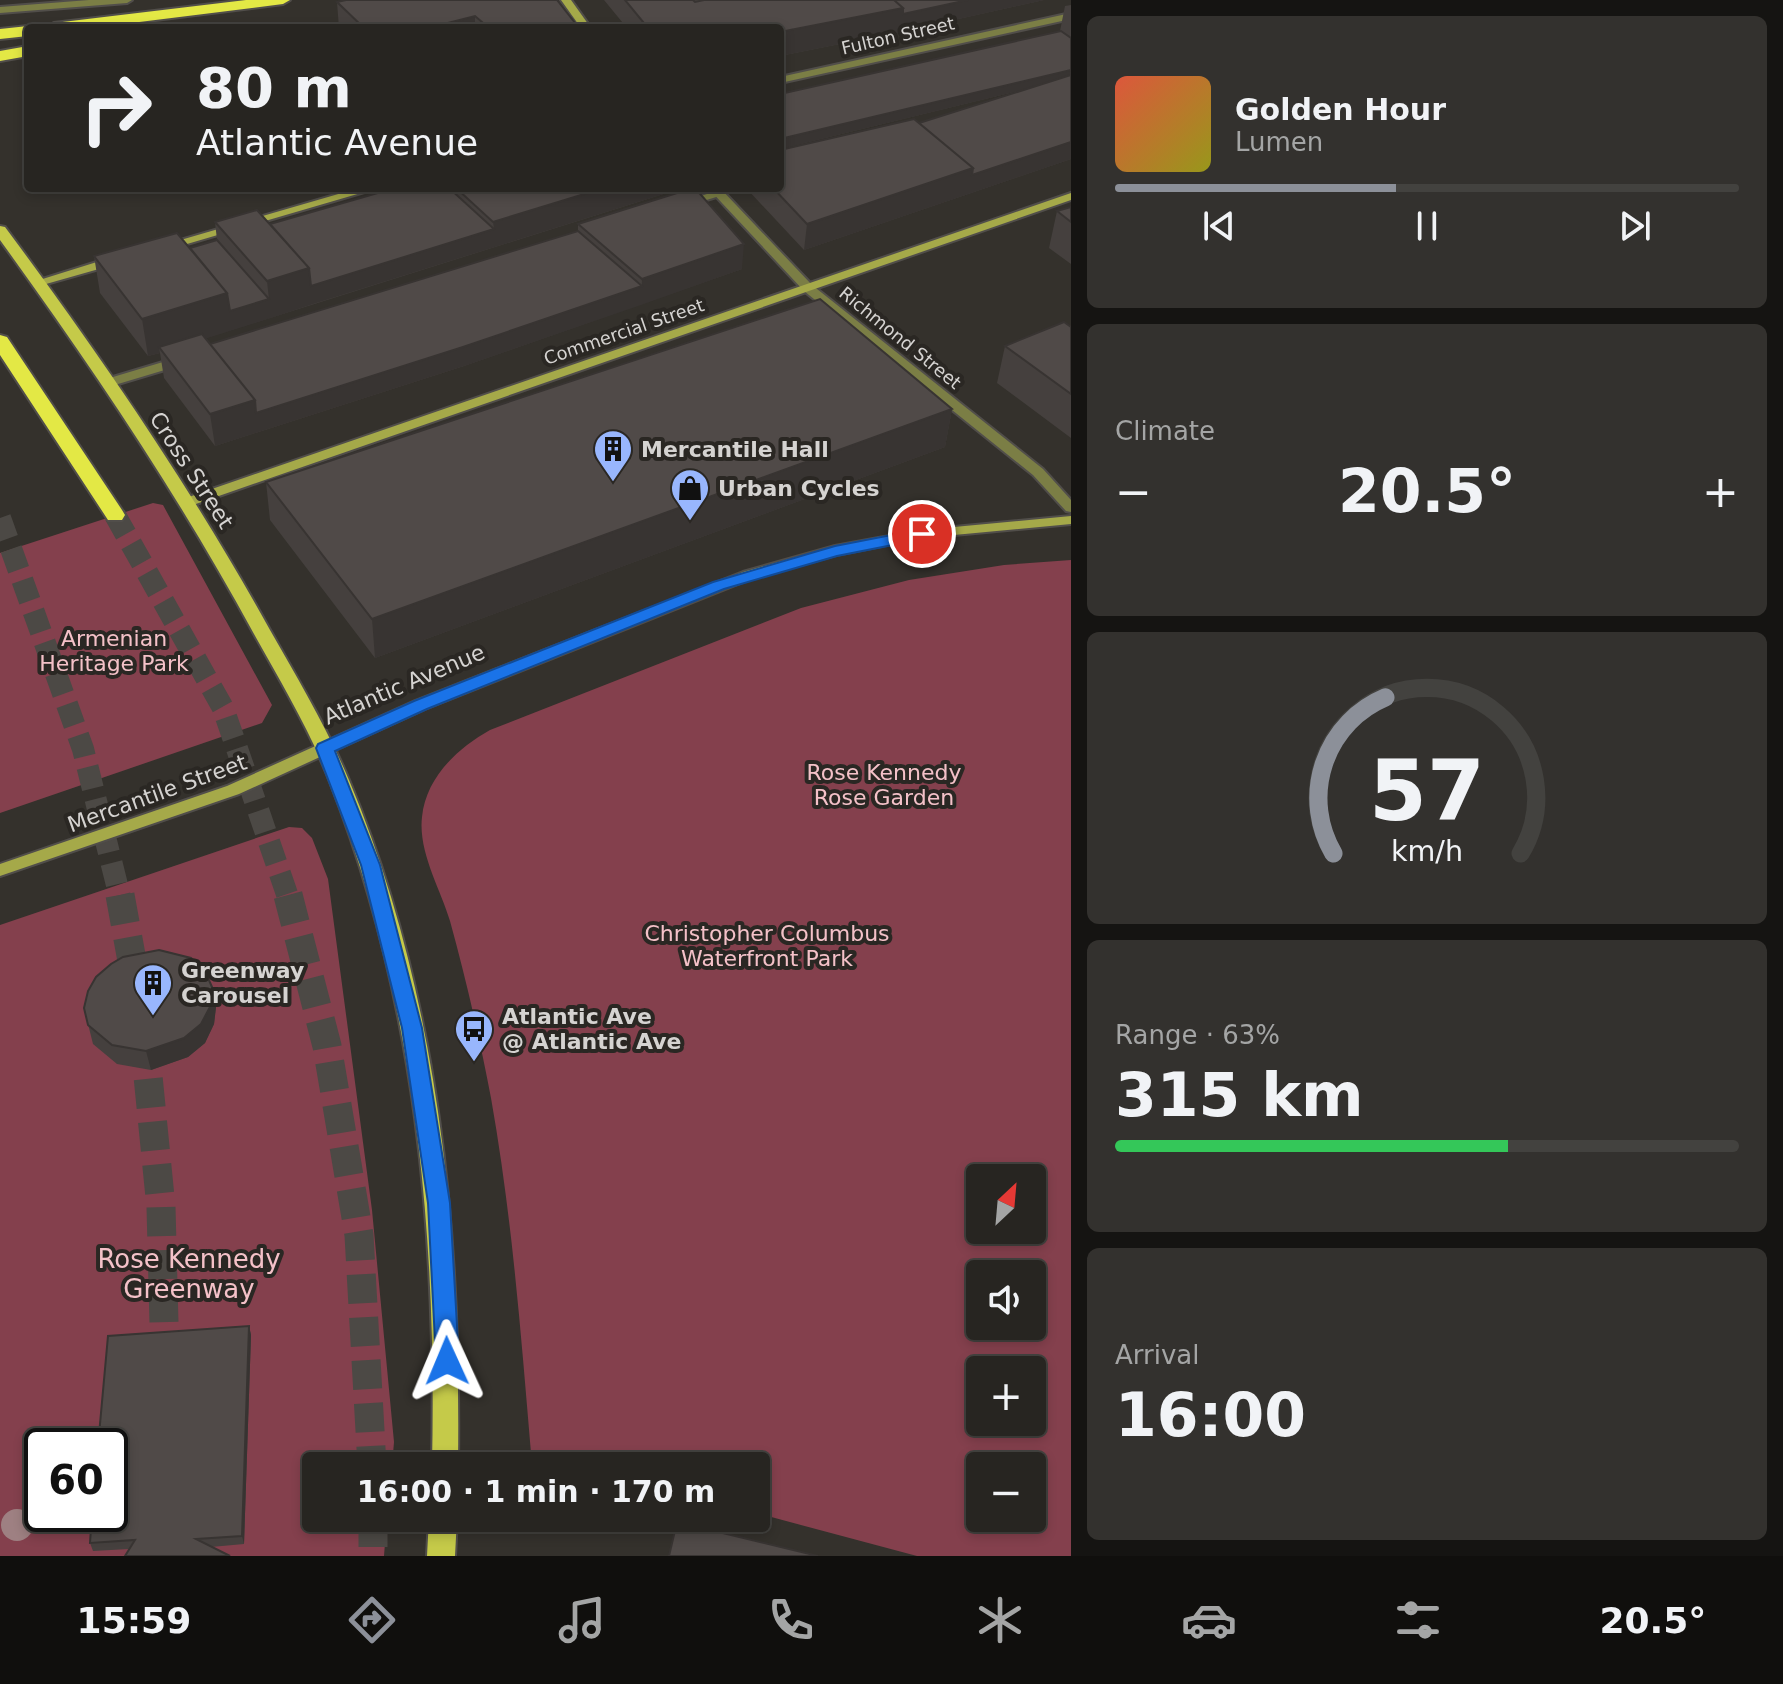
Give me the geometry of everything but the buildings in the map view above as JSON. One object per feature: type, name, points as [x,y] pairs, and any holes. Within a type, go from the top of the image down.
[{"type":"highway","points":[[87,24],[284,0]]},
{"type":"highway","points":[[172,24],[284,0]]},
{"type":"highway","points":[[0,34],[24,31]]},
{"type":"highway","points":[[0,56],[24,52]]},
{"type":"highway","points":[[0,341],[115,515]]},
{"type":"main road","points":[[566,0],[583,24]]},
{"type":"main road","points":[[160,248],[358,192]]},
{"type":"main road","name":"Commercial Street","points":[[188,502],[1071,196]]},
{"type":"main road","name":"Cross Street","points":[[0,230],[39,282],[188,502],[325,748]]},
{"type":"main road","points":[[39,282],[130,256]]},
{"type":"main road","name":"Atlantic Avenue","points":[[445,1452],[447,1338],[444,1266],[439,1203],[419,1070],[401,979],[371,865],[325,748],[470,684],[748,575],[835,551],[922,534],[1071,520]]},
{"type":"main road","name":"Mercantile Street","points":[[0,870],[233,790],[325,748]]},
{"type":"main road","points":[[441,1556],[442,1532]]},
{"type":"street","points":[[0,10],[127,0]]},
{"type":"street","name":"Fulton Street","points":[[784,79],[1071,16]]},
{"type":"street","points":[[674,206],[711,192]]},
{"type":"street","name":"Richmond Street","points":[[718,192],[808,288],[1038,472],[1071,508]]},
{"type":"street","points":[[108,383],[203,354]]},
{"type":"green space","name":"Armenian Heritage Park","points":[[153,503],[163,505],[272,705],[262,723],[0,813],[0,553]]},
{"type":"green space","name":"Christopher Columbus Waterfront Park","points":[[1071,560],[1071,1556],[917,1556],[770,1517],[770,1452],[531,1452],[510,1231],[491,1098],[456,943],[423,843],[422,817],[437,777],[455,755],[490,730],[801,608],[909,580],[1004,565]]},
{"type":"green space","name":"Rose Kennedy Greenway","points":[[289,827],[302,828],[312,838],[328,879],[372,1210],[394,1442],[393,1452],[302,1452],[302,1532],[386,1532],[384,1556],[0,1556],[0,925]]},
{"type":"tunnel","points":[[115,515],[223,708],[288,897]]},
{"type":"tunnel","points":[[0,518],[83,749],[120,897]]},
{"type":"tunnel","points":[[120,895],[137,988]]},
{"type":"tunnel","points":[[288,895],[327,1046],[359,1235],[371,1452]]},
{"type":"tunnel","points":[[144,1036],[161,1207],[165,1362]]},
{"type":"tunnel","points":[[373,1532],[373,1556]]},
{"type":"place","name":"Mercantile Hall","points":[[613,483]]},
{"type":"place","name":"Urban Cycles","points":[[690,522]]},
{"type":"place","name":"Greenway Carousel","points":[[153,1017]]},
{"type":"place","name":"Atlantic Ave @ Atlantic Ave","points":[[474,1063]]},
{"type":"route","points":[[447,1361],[439,1203],[412,1028],[371,865],[325,748],[420,705],[719,585],[835,551],[922,534]]},
{"type":"park label","name":"Rose Kennedy Rose Garden","points":[[884,784]]}]
